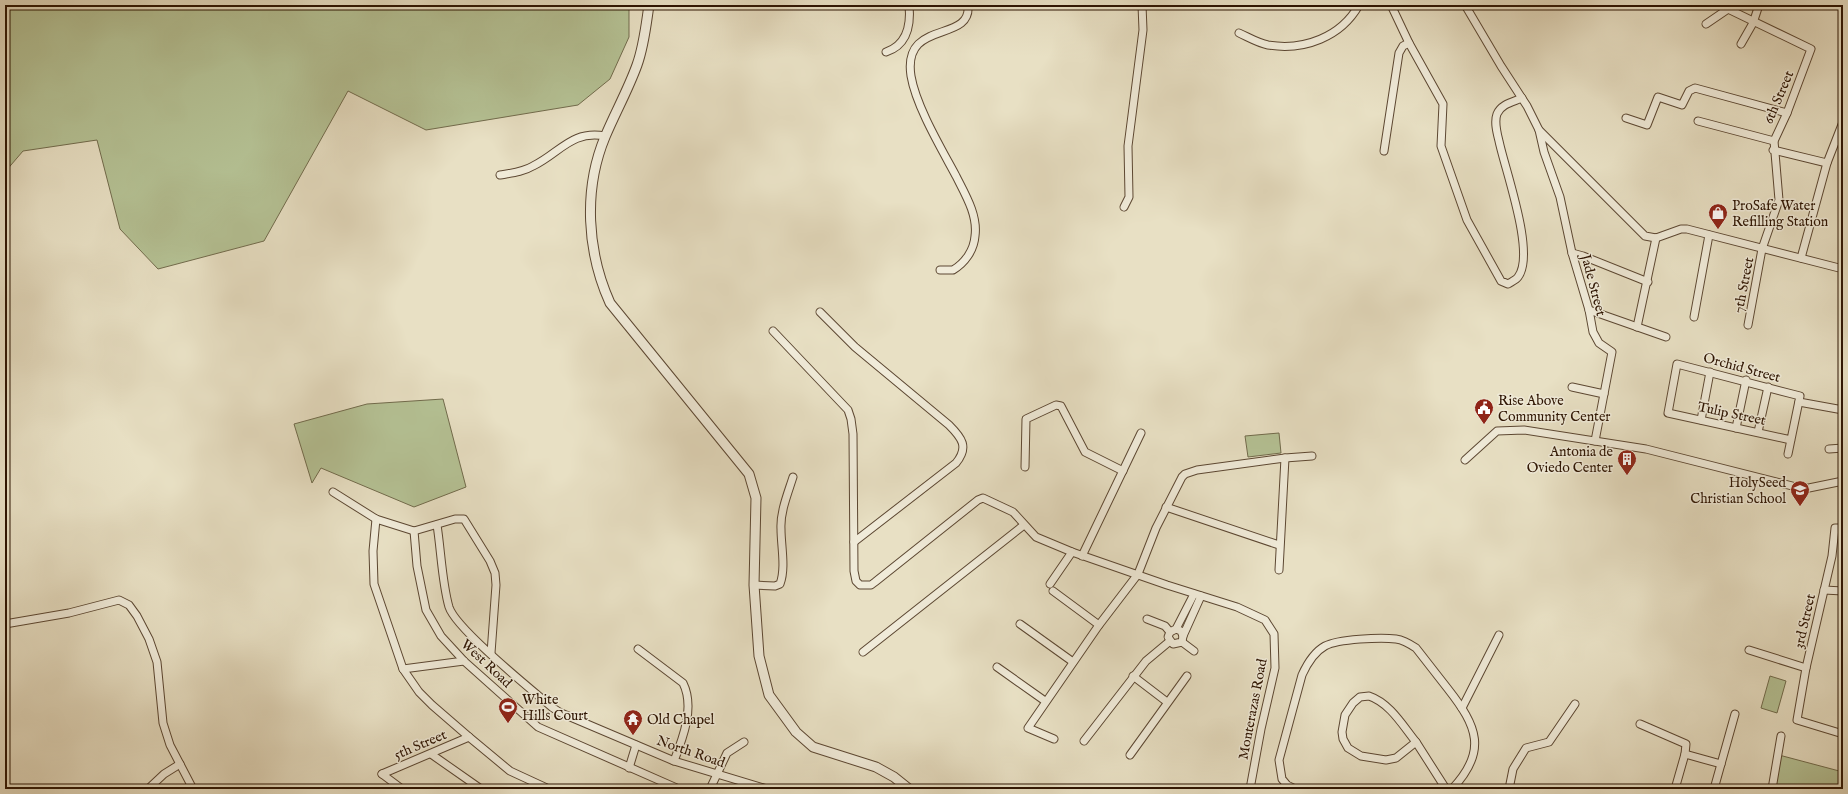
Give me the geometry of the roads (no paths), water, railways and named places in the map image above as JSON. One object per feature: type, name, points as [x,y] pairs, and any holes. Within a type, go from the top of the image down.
[{"type":"street","points":[[649,5],[642,49],[637,65],[605,136],[592,177],[591,207],[595,261],[601,282],[610,303],[749,474],[756,498],[754,585],[760,656],[764,679],[769,695],[796,732],[813,747],[876,767],[894,777],[908,789]]},
{"type":"street","points":[[886,52],[894,49],[906,35],[910,24],[909,5]]},
{"type":"street","points":[[940,270],[953,270],[967,258],[976,236],[974,221],[969,202],[933,132],[918,96],[912,77],[911,65],[916,46],[922,39],[963,26],[968,5]]},
{"type":"street","points":[[1124,207],[1129,197],[1128,146],[1143,30],[1142,5]]},
{"type":"street","points":[[1239,33],[1267,44],[1287,46],[1319,41],[1335,33],[1352,18],[1359,5]]},
{"type":"street","points":[[1391,5],[1409,43],[1443,104],[1442,146],[1467,220],[1501,281],[1508,284],[1519,277],[1525,257],[1524,238],[1503,163],[1496,125],[1497,114],[1503,106],[1522,98]]},
{"type":"street","points":[[1465,5],[1540,130],[1645,236],[1656,238],[1681,229],[1843,269]]},
{"type":"street","points":[[1741,44],[1753,23],[1759,5]]},
{"type":"street","points":[[1706,24],[1727,7]]},
{"type":"street","name":"6th Street","points":[[1727,7],[1753,23],[1812,49],[1787,113],[1774,141],[1773,150],[1778,200],[1762,249]]},
{"type":"street","points":[[1384,151],[1399,53],[1403,46],[1409,43]]},
{"type":"street","points":[[1626,118],[1647,125],[1658,97],[1682,105],[1689,91],[1695,88],[1787,113]]},
{"type":"street","points":[[1698,121],[1774,141]]},
{"type":"street","points":[[1801,258],[1827,163],[1843,122]]},
{"type":"street","name":"Jade Street","points":[[1540,130],[1544,152],[1560,197],[1572,253],[1589,310],[1593,332],[1599,343],[1612,352],[1595,441]]},
{"type":"street","points":[[500,175],[526,170],[578,137],[593,134],[605,136]]},
{"type":"street","points":[[1773,150],[1827,163]]},
{"type":"street","points":[[1694,317],[1709,235]]},
{"type":"street","points":[[1637,326],[1648,282],[1656,238]]},
{"type":"street","name":"7th Street","points":[[1748,325],[1762,249]]},
{"type":"street","points":[[1572,253],[1648,282]]},
{"type":"street","points":[[1589,310],[1666,337]]},
{"type":"street","points":[[820,312],[855,347],[950,425],[964,446],[962,456],[956,463],[854,542]]},
{"type":"street","points":[[773,331],[848,410],[853,434],[854,542]]},
{"type":"street","name":"Orchid Street","points":[[1668,413],[1677,364],[1746,380],[1799,399],[1843,410]]},
{"type":"street","points":[[1701,420],[1710,372]]},
{"type":"street","points":[[1736,428],[1746,380]]},
{"type":"street","points":[[1572,387],[1604,394]]},
{"type":"street","points":[[1758,432],[1768,387]]},
{"type":"street","points":[[1788,454],[1799,399]]},
{"type":"street","points":[[1025,467],[1026,419],[1056,406],[1061,406],[1085,452],[1123,471]]},
{"type":"street","name":"Tulip Street","points":[[1668,413],[1791,440]]},
{"type":"street","points":[[1465,460],[1497,431],[1524,430],[1646,449],[1804,489],[1843,481]]},
{"type":"street","points":[[1082,556],[1141,433]]},
{"type":"street","points":[[1829,449],[1843,448]]},
{"type":"street","points":[[1054,739],[1028,728],[1045,701],[1099,625],[1138,574],[1166,507],[1179,481],[1186,474],[1197,470],[1312,456]]},
{"type":"street","points":[[1279,570],[1286,458]]},
{"type":"street","points":[[754,585],[775,586],[780,584],[782,579],[781,527],[783,513],[793,478]]},
{"type":"street","points":[[333,492],[376,519],[414,531],[455,519],[464,518],[490,561],[495,573],[496,585],[491,653]]},
{"type":"street","name":"Monterazas Road","points":[[854,542],[854,576],[860,585],[865,586],[875,582],[978,500],[989,499],[1013,512],[1036,538],[1082,556],[1167,585],[1237,606],[1265,620],[1274,634],[1275,668],[1261,729],[1250,789]]},
{"type":"street","points":[[1166,507],[1280,545]]},
{"type":"street","points":[[376,519],[373,551],[374,584],[403,669],[419,692],[432,705],[510,771],[549,789]]},
{"type":"street","name":"North Road","points":[[437,525],[449,607],[457,621],[491,653],[561,713],[674,761],[767,789]]},
{"type":"street","points":[[863,652],[1024,525]]},
{"type":"street","name":"3rd Street","points":[[1843,528],[1835,528],[1832,556],[1806,668],[1797,720],[1843,734]]},
{"type":"street","name":"West Road","points":[[414,531],[417,566],[426,610],[441,636],[464,661],[538,727],[679,789]]},
{"type":"street","points":[[1072,552],[1052,587],[1099,625]]},
{"type":"street","points":[[1824,590],[1843,591]]},
{"type":"street","points":[[1170,641],[1168,637],[1194,594]]},
{"type":"street","points":[[1170,641],[1173,644],[1183,639],[1202,596]]},
{"type":"street","points":[[5,624],[69,613],[119,600],[129,605],[137,616],[149,639],[157,662],[162,723],[193,789]]},
{"type":"street","points":[[1148,619],[1173,631],[1181,631],[1183,639],[1194,651]]},
{"type":"street","points":[[1020,624],[1073,662]]},
{"type":"street","points":[[1462,708],[1499,635]]},
{"type":"street","points":[[1295,789],[1287,785],[1282,778],[1279,760],[1302,675],[1308,662],[1325,646],[1352,640],[1397,639],[1416,648],[1462,708],[1473,729],[1474,750],[1465,773],[1452,789]]},
{"type":"street","points":[[1084,741],[1133,676],[1156,652],[1170,641]]},
{"type":"street","points":[[638,649],[683,683],[686,689],[687,701],[685,729],[674,761]]},
{"type":"street","points":[[1749,650],[1806,668]]},
{"type":"street","points":[[403,669],[464,661]]},
{"type":"street","points":[[997,667],[1045,701]]},
{"type":"street","points":[[1133,676],[1167,702]]},
{"type":"street","points":[[1130,755],[1186,676]]},
{"type":"street","points":[[1416,742],[1396,758],[1391,760],[1377,760],[1361,756],[1348,748],[1343,739],[1344,720],[1352,703],[1360,698],[1369,696],[1379,699],[1416,742],[1446,789]]},
{"type":"street","points":[[1509,789],[1513,769],[1526,748],[1549,742],[1575,704]]},
{"type":"street","points":[[1714,789],[1736,714]]},
{"type":"street","points":[[1640,724],[1686,744],[1685,754],[1675,789]]},
{"type":"street","points":[[1772,789],[1781,736]]},
{"type":"street","name":"5th Street","points":[[402,789],[382,774],[469,737]]},
{"type":"street","points":[[710,789],[727,754],[744,742]]},
{"type":"street","points":[[629,768],[636,745]]},
{"type":"street","points":[[431,754],[481,789]]},
{"type":"street","points":[[1685,754],[1721,764]]},
{"type":"street","points":[[148,789],[164,774],[180,764]]},
{"type":"place","name":"ProSafe Water Refilling Station","points":[[1718,230]]},
{"type":"place","name":"Rise Above Community Center","points":[[1484,425]]},
{"type":"place","name":"Antonia de Oviedo Center","points":[[1627,476]]},
{"type":"place","name":"HolySeed Christian School","points":[[1800,507]]},
{"type":"place","name":"White Hills Court","points":[[508,724]]},
{"type":"place","name":"Old Chapel","points":[[633,736]]}]
